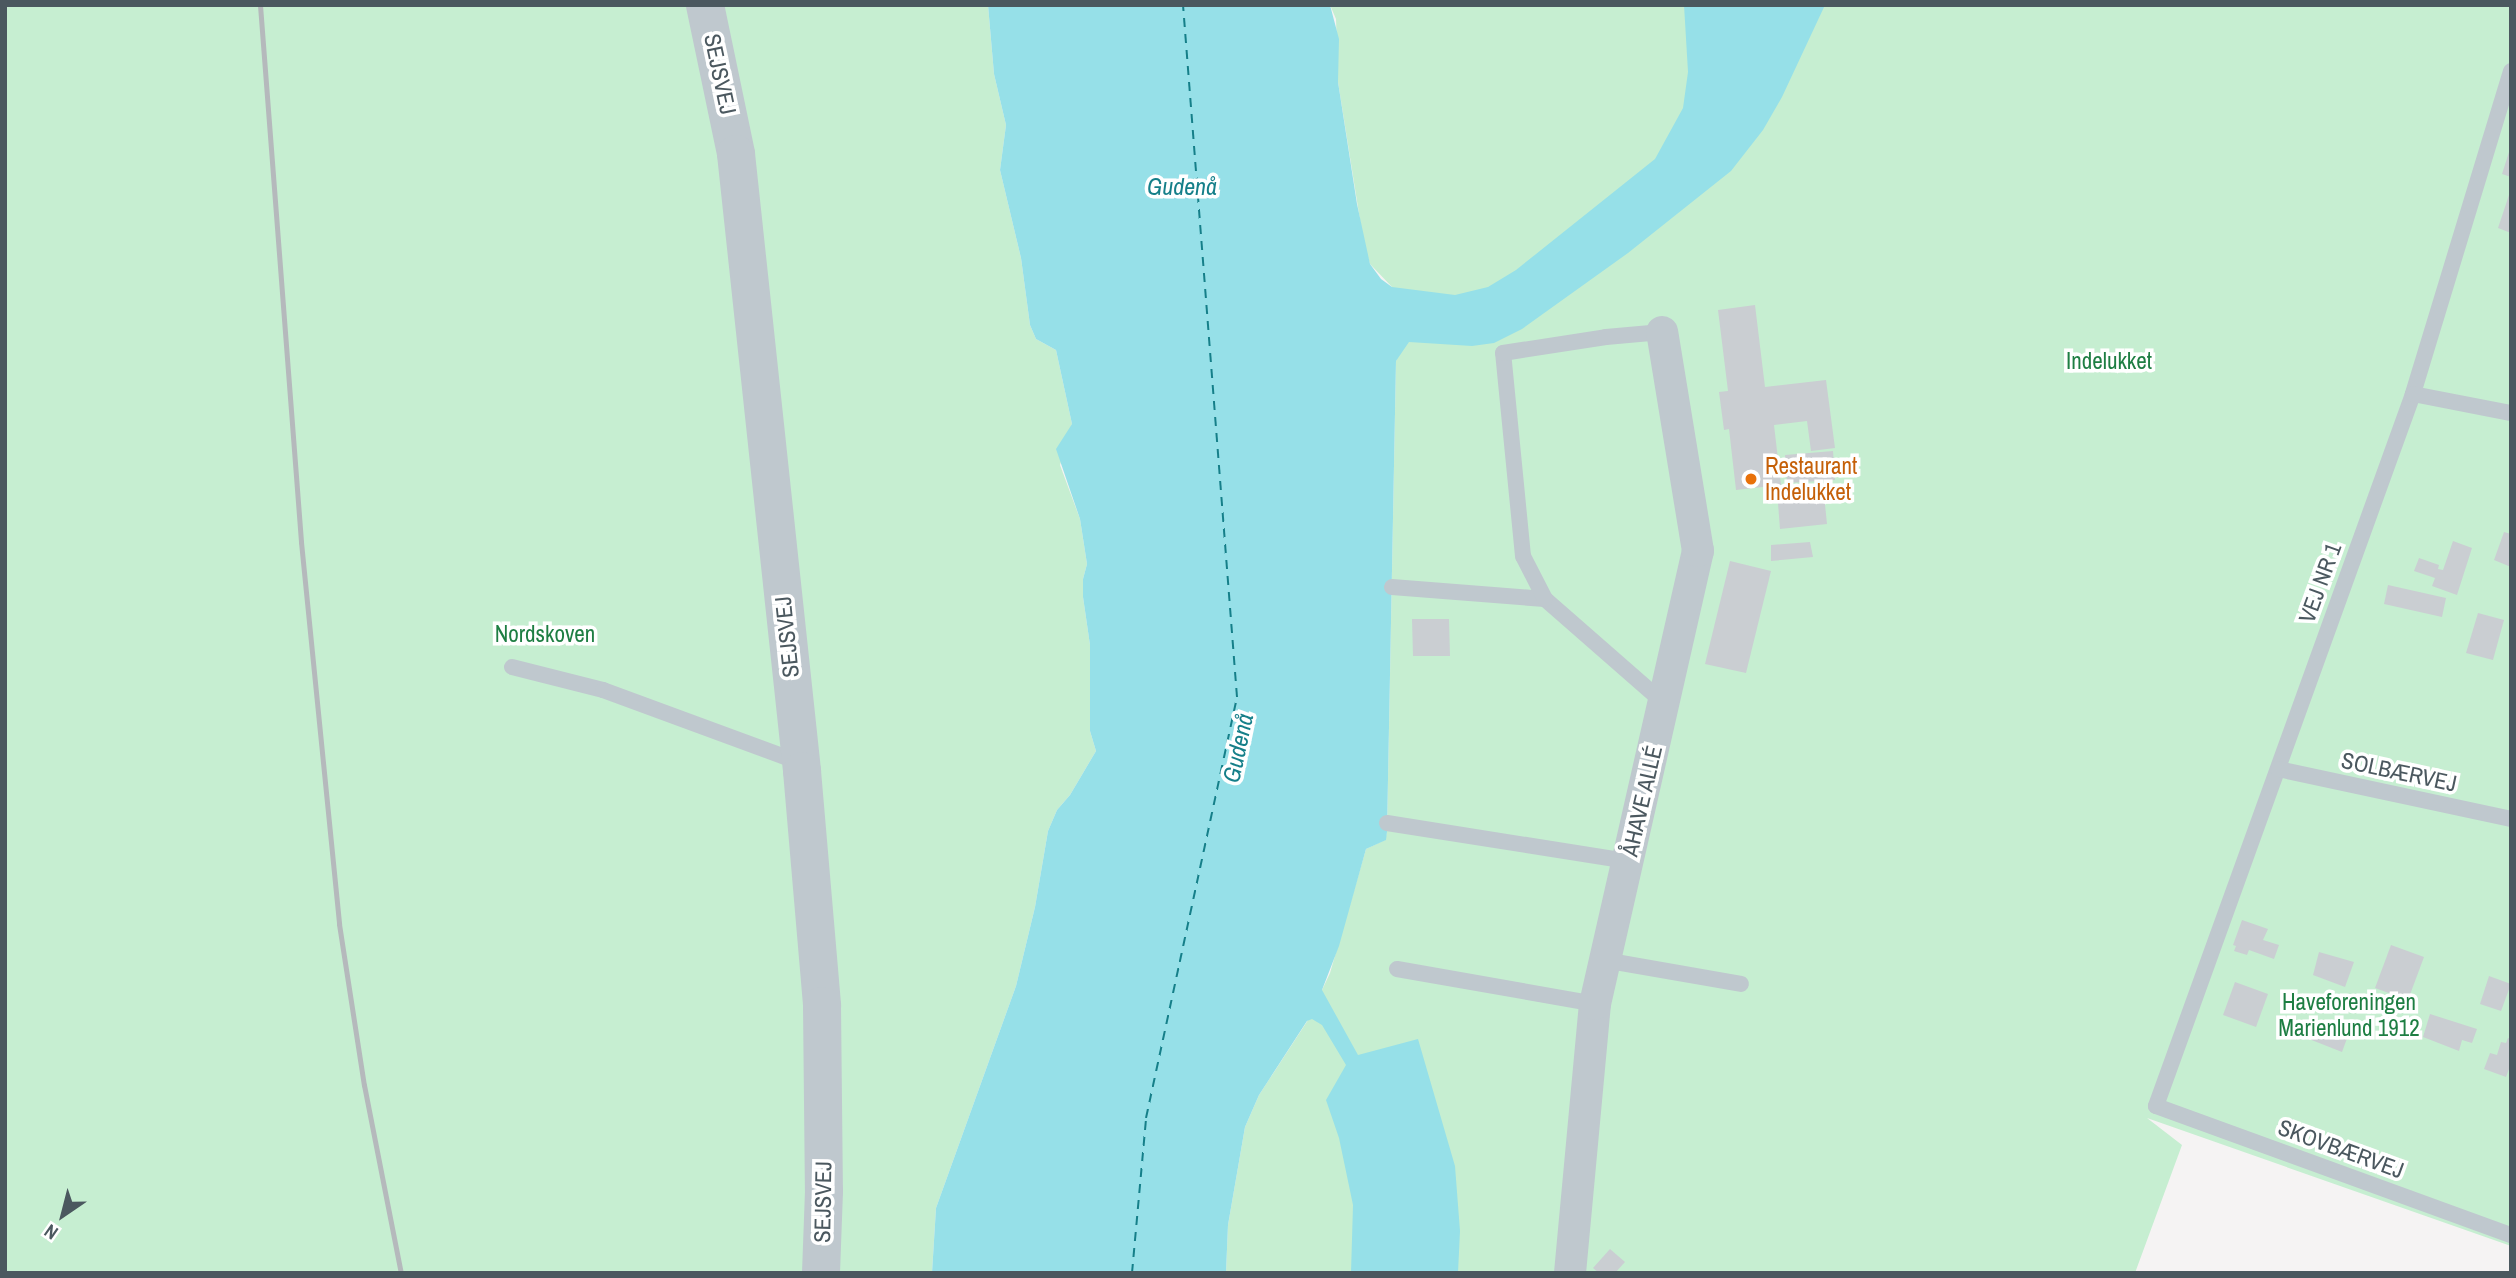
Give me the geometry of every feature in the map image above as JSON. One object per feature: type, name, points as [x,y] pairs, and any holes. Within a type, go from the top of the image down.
[{"type":"street","name":"SEJSVEJ","points":[[705,5],[736,154],[801,763],[822,1006],[824,1191],[821,1273]]},
{"type":"street","name":"ÅHAVE ALLÉ","points":[[1570,1273],[1595,1003],[1698,551],[1662,332]]},
{"type":"lane","name":"VEJ NR 1","points":[[2156,1106],[2413,394],[2511,71]]},
{"type":"lane","points":[[1662,332],[1606,337],[1503,353],[1522,556],[1545,598],[1664,703]]},
{"type":"lane","points":[[2413,394],[2511,413]]},
{"type":"lane","points":[[1392,587],[1545,598]]},
{"type":"lane","points":[[512,667],[603,690],[801,763]]},
{"type":"lane","name":"SOLBÆRVEJ","points":[[2278,769],[2511,819]]},
{"type":"lane","points":[[1387,824],[1628,861]]},
{"type":"lane","points":[[1604,960],[1741,984]]},
{"type":"lane","points":[[1397,970],[1595,1003]]},
{"type":"lane","name":"SKOVBÆRVEJ","points":[[2156,1106],[2511,1235]]},
{"type":"green space","name":"Nordskoven","points":[[5,5],[988,5],[994,74],[1006,125],[1000,170],[1021,258],[1030,325],[1036,339],[1056,350],[1072,424],[1060,465],[1080,519],[1087,564],[1083,579],[1083,597],[1090,645],[1090,731],[1096,751],[1070,795],[1057,810],[1048,831],[1035,907],[1016,986],[936,1208],[932,1273],[5,1273]]},
{"type":"green space","name":"Indelukket","points":[[1330,5],[2511,5],[2511,1246],[2147,1118],[2182,1145],[2135,1273],[1226,1273],[1228,1225],[1245,1127],[1259,1095],[1308,1020],[1330,973],[1366,849],[1385,840],[1387,832],[1396,361],[1399,353],[1392,287],[1370,264],[1364,245],[1338,82],[1336,19]]},
{"type":"water","name":"Gudenå","points":[[988,5],[1330,5],[1339,39],[1338,82],[1357,204],[1370,264],[1381,279],[1392,287],[1455,295],[1488,287],[1516,270],[1655,159],[1683,108],[1688,72],[1684,5],[1825,5],[1782,97],[1763,130],[1731,171],[1628,253],[1522,329],[1494,343],[1472,346],[1409,342],[1396,361],[1387,832],[1386,840],[1366,849],[1339,946],[1322,990],[1358,1055],[1418,1039],[1455,1166],[1460,1231],[1458,1273],[1351,1273],[1353,1205],[1339,1138],[1326,1100],[1346,1065],[1322,1025],[1312,1019],[1307,1021],[1259,1095],[1245,1127],[1228,1225],[1226,1273],[932,1273],[936,1208],[1016,986],[1035,907],[1048,831],[1057,810],[1070,795],[1096,751],[1090,731],[1090,645],[1083,597],[1083,579],[1087,564],[1080,519],[1056,449],[1072,424],[1056,350],[1036,339],[1030,325],[1021,258],[1000,170],[1006,125],[994,74]]},
{"type":"building","points":[[2511,149],[2511,177],[2502,174]]},
{"type":"building","points":[[2511,192],[2511,233],[2498,228]]},
{"type":"building","points":[[1755,305],[1765,387],[1826,380],[1835,448],[1811,451],[1807,421],[1774,425],[1781,485],[1736,490],[1729,429],[1724,430],[1719,392],[1728,391],[1718,310]]},
{"type":"building","points":[[1833,451],[1835,480],[1787,483],[1785,455]]},
{"type":"building","points":[[1823,485],[1827,524],[1780,529],[1777,490]]},
{"type":"building","points":[[2504,532],[2511,534],[2511,567],[2494,560]]},
{"type":"building","points":[[2453,541],[2472,548],[2457,595],[2432,586],[2435,578],[2414,571],[2419,558],[2439,565],[2438,569],[2443,570]]},
{"type":"building","points":[[1810,542],[1813,557],[1771,561],[1771,545]]},
{"type":"building","points":[[1730,561],[1771,571],[1746,673],[1705,664]]},
{"type":"building","points":[[2388,585],[2446,598],[2442,617],[2384,604]]},
{"type":"building","points":[[2478,613],[2504,620],[2493,660],[2466,653]]},
{"type":"building","points":[[1412,619],[1449,619],[1450,656],[1413,656]]},
{"type":"building","points":[[2242,920],[2268,929],[2263,940],[2279,945],[2274,959],[2249,950],[2247,955],[2234,951],[2236,946],[2233,945]]},
{"type":"building","points":[[2391,945],[2424,957],[2408,1000],[2375,988]]},
{"type":"building","points":[[2319,952],[2354,962],[2345,987],[2313,975]]},
{"type":"building","points":[[2489,976],[2511,984],[2501,1011],[2480,1004]]},
{"type":"building","points":[[2235,982],[2268,994],[2256,1027],[2223,1015]]},
{"type":"building","points":[[2430,1014],[2477,1029],[2472,1043],[2462,1040],[2459,1051],[2423,1037]]},
{"type":"building","points":[[2316,1020],[2349,1033],[2342,1052],[2309,1039]]},
{"type":"building","points":[[2508,1038],[2511,1039],[2511,1064],[2506,1077],[2484,1069],[2490,1053],[2497,1055],[2501,1042],[2506,1043]]},
{"type":"building","points":[[1610,1249],[1625,1262],[1615,1273],[1599,1273],[1593,1268]]},
{"type":"ferry route","points":[[1132,1273],[1146,1118],[1237,697],[1183,5]]},
{"type":"railway","points":[[260,5],[301,542],[339,924],[364,1085],[401,1273]]},
{"type":"place","name":"Restaurant Indelukket","points":[[1751,479]]},
{"type":"park label","name":"Haveforeningen Marienlund 1912","points":[[2349,1015]]}]
